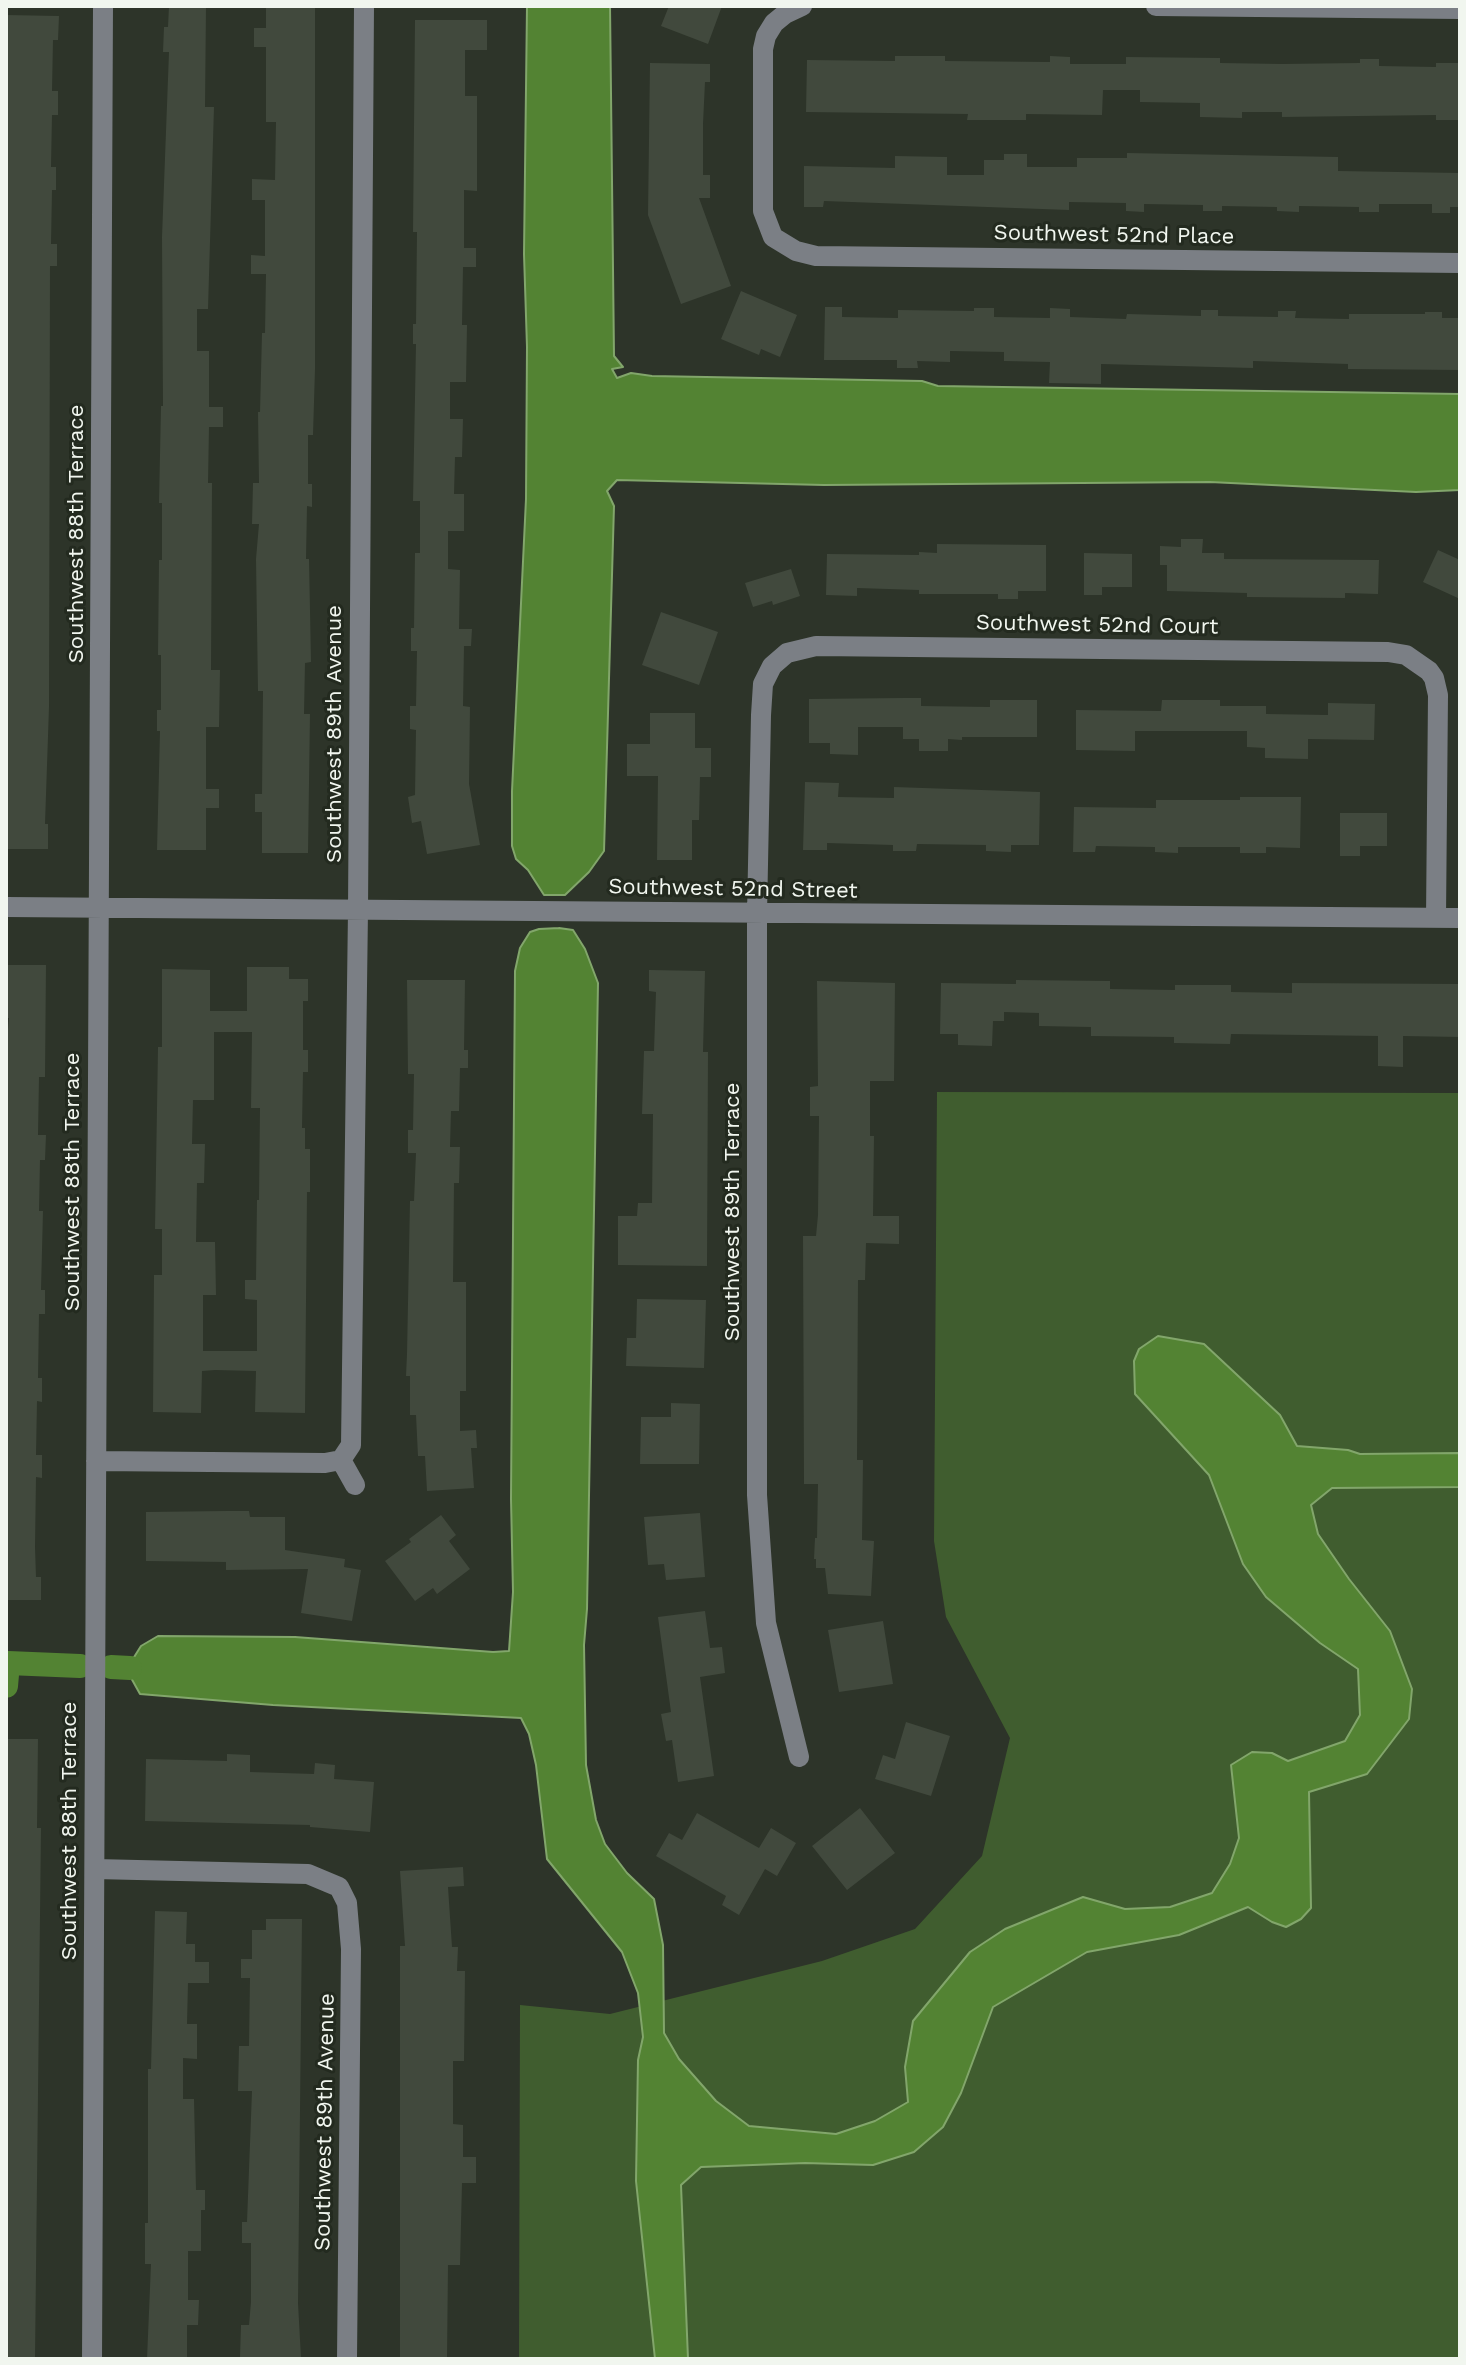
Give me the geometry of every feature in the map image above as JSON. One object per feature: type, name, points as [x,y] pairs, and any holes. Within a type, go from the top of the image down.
[{"type":"street","name":"Southwest 88th Terrace","points":[[92,2359],[103,6]]},
{"type":"street","name":"Southwest 89th Avenue","points":[[341,1460],[351,1445],[364,6]]},
{"type":"street","points":[[1156,6],[1460,9]]},
{"type":"street","name":"Southwest 52nd Place","points":[[794,10],[774,23],[763,49],[762,194],[763,211],[773,237],[796,251],[816,256],[1460,263]]},
{"type":"street","name":"Southwest 52nd Court","points":[[772,666],[787,653],[816,646],[1388,652],[1406,655],[1424,666],[1434,678],[1438,695],[1436,918]]},
{"type":"street","name":"Southwest 89th Terrace","points":[[772,666],[763,684],[762,696],[757,914],[757,1495],[766,1623],[799,1757]]},
{"type":"street","name":"Southwest 52nd Street","points":[[6,907],[1460,918]]},
{"type":"street","points":[[96,1461],[325,1463],[341,1460],[355,1485]]},
{"type":"street","name":"Southwest 89th Avenue","points":[[95,1869],[308,1874],[339,1887],[347,1903],[351,1949],[347,2359]]},
{"type":"shaded area","points":[[527,6],[610,6],[614,356],[623,367],[612,369],[617,378],[631,373],[652,376],[922,381],[938,386],[1460,394],[1460,490],[1416,492],[1210,482],[824,485],[617,480],[607,491],[614,506],[604,851],[589,872],[565,895],[544,895],[528,870],[516,859],[512,846],[526,499],[524,254]]},
{"type":"shaded area","points":[[559,928],[573,930],[585,949],[598,983],[584,1645],[586,1765],[596,1820],[605,1844],[627,1873],[654,1899],[663,1945],[664,2033],[679,2059],[716,2101],[749,2126],[836,2134],[875,2121],[908,2102],[905,2067],[913,2021],[970,1952],[1005,1929],[1083,1897],[1125,1909],[1170,1907],[1212,1893],[1230,1864],[1239,1838],[1231,1765],[1252,1752],[1272,1753],[1288,1761],[1345,1741],[1360,1715],[1358,1669],[1320,1643],[1266,1597],[1243,1564],[1209,1475],[1135,1394],[1134,1361],[1139,1349],[1158,1336],[1204,1344],[1280,1415],[1297,1446],[1348,1450],[1360,1454],[1460,1453],[1460,1487],[1332,1488],[1311,1505],[1318,1534],[1390,1631],[1412,1689],[1409,1719],[1367,1774],[1309,1792],[1311,1908],[1301,1919],[1286,1927],[1248,1907],[1179,1935],[1087,1952],[993,2007],[961,2093],[943,2127],[914,2152],[873,2165],[805,2163],[701,2167],[681,2185],[688,2359],[655,2359],[636,2181],[638,2060],[643,2037],[638,1993],[622,1952],[547,1859],[536,1765],[529,1734],[521,1718],[273,1705],[140,1694],[130,1676],[131,1662],[141,1646],[158,1636],[295,1637],[509,1651],[513,1592],[515,971],[520,948],[530,932]]},
{"type":"shaded area","points":[[937,1092],[1460,1093],[1460,2359],[519,2359],[520,2005],[610,2014],[822,1961],[915,1929],[982,1856],[1010,1738],[946,1617],[934,1541]]},
{"type":"building","points":[[169,6],[206,6],[205,107],[214,107],[208,309],[197,309],[197,351],[209,351],[209,407],[223,407],[223,427],[209,427],[208,483],[212,483],[211,670],[220,670],[219,727],[206,727],[206,789],[219,789],[219,808],[206,808],[206,850],[157,850],[160,731],[157,731],[157,710],[161,710],[161,655],[158,655],[159,560],[162,560],[162,503],[159,503],[163,406],[162,237],[169,52],[163,52]]},
{"type":"building","points":[[266,6],[315,6],[315,369],[313,435],[308,435],[308,484],[312,484],[312,507],[307,506],[306,559],[309,559],[311,662],[305,663],[304,714],[310,714],[308,853],[262,853],[262,812],[255,812],[255,794],[262,794],[263,691],[258,691],[256,559],[259,524],[252,524],[253,483],[259,483],[258,412],[262,333],[265,333],[266,274],[251,274],[251,255],[265,256],[265,200],[252,200],[252,179],[275,180],[276,122],[266,122],[266,47],[254,47],[254,28],[266,28]]},
{"type":"building","points":[[669,6],[722,6],[708,44],[661,26]]},
{"type":"building","points":[[6,15],[59,16],[58,40],[53,40],[52,91],[58,91],[58,115],[52,115],[51,167],[56,167],[56,190],[52,190],[51,244],[57,244],[57,266],[50,266],[49,707],[45,824],[48,824],[48,849],[6,849]]},
{"type":"building","points":[[415,20],[487,20],[487,50],[465,50],[465,96],[477,96],[477,191],[464,190],[464,248],[476,248],[476,267],[463,267],[462,325],[467,325],[466,382],[450,382],[450,419],[463,419],[462,457],[455,457],[454,494],[464,494],[464,531],[448,531],[448,569],[460,570],[459,629],[472,629],[471,646],[464,646],[463,706],[470,707],[469,784],[480,845],[427,854],[421,821],[412,823],[408,797],[415,795],[416,730],[410,729],[410,706],[416,706],[417,651],[411,651],[411,628],[414,628],[415,553],[420,553],[420,501],[413,501],[416,344],[413,344],[413,324],[416,324],[417,232],[413,232]]},
{"type":"building","points":[[895,56],[945,56],[945,61],[1050,62],[1050,56],[1070,57],[1070,64],[1126,64],[1126,57],[1220,58],[1220,63],[1282,64],[1360,63],[1360,59],[1379,59],[1379,66],[1436,67],[1436,63],[1460,63],[1460,120],[1436,120],[1436,115],[1282,117],[1282,112],[1242,112],[1242,118],[1200,117],[1200,103],[1140,102],[1140,90],[1103,90],[1102,115],[1026,114],[1026,120],[967,120],[968,114],[806,112],[807,60],[895,61]]},
{"type":"building","points":[[650,63],[710,64],[710,82],[705,82],[703,175],[710,175],[710,198],[699,198],[731,286],[681,304],[648,215]]},
{"type":"building","points":[[1127,153],[1338,157],[1338,171],[1460,173],[1460,207],[1450,207],[1450,213],[1432,213],[1432,204],[1379,204],[1379,212],[1359,212],[1359,207],[1299,206],[1299,212],[1277,211],[1277,207],[1222,206],[1222,211],[1203,211],[1203,205],[1144,204],[1144,212],[1126,211],[1126,203],[1069,202],[1069,210],[824,201],[823,207],[804,207],[804,166],[895,168],[895,156],[947,157],[947,175],[984,175],[984,160],[1004,160],[1004,154],[1027,154],[1027,167],[1077,167],[1077,158],[1127,158]]},
{"type":"building","points":[[741,291],[797,315],[780,357],[761,349],[759,355],[721,339]]},
{"type":"building","points":[[825,307],[842,307],[842,317],[898,318],[898,310],[974,311],[974,308],[994,308],[994,317],[1050,318],[1050,308],[1070,309],[1070,317],[1126,319],[1127,314],[1201,316],[1201,310],[1218,310],[1218,316],[1278,317],[1278,311],[1296,311],[1295,318],[1349,319],[1349,314],[1442,312],[1442,318],[1460,318],[1460,370],[1348,369],[1348,364],[1253,361],[1253,368],[1101,364],[1101,384],[1049,383],[1050,362],[1004,361],[1004,352],[950,351],[950,362],[917,361],[918,368],[897,368],[897,360],[824,360]]},
{"type":"building","points":[[1181,539],[1203,539],[1202,553],[1224,553],[1224,559],[1379,560],[1378,594],[1345,593],[1345,598],[1247,597],[1247,593],[1167,591],[1167,565],[1160,565],[1160,546],[1181,547]]},
{"type":"building","points":[[937,544],[1046,545],[1046,591],[1018,591],[1018,599],[998,599],[998,594],[919,594],[919,590],[857,588],[857,596],[826,595],[827,554],[919,555],[919,552],[937,553]]},
{"type":"building","points":[[1438,550],[1460,560],[1460,599],[1423,582]]},
{"type":"building","points":[[1084,553],[1132,554],[1132,587],[1102,587],[1102,595],[1084,595]]},
{"type":"building","points":[[791,569],[800,596],[773,605],[772,601],[753,607],[745,583]]},
{"type":"building","points":[[661,612],[718,632],[699,685],[642,665]]},
{"type":"building","points":[[921,698],[921,706],[990,707],[990,700],[1037,700],[1037,737],[962,737],[962,740],[948,739],[948,751],[919,751],[919,739],[903,739],[903,727],[858,727],[858,755],[830,754],[830,743],[809,743],[809,699]]},
{"type":"building","points":[[1162,700],[1220,700],[1220,706],[1266,706],[1266,714],[1328,715],[1328,703],[1375,704],[1374,740],[1308,739],[1308,759],[1265,758],[1265,748],[1247,747],[1247,731],[1135,731],[1135,751],[1076,750],[1076,710],[1161,711]]},
{"type":"building","points":[[650,713],[695,713],[695,748],[711,748],[711,777],[700,777],[699,820],[692,820],[692,860],[657,860],[658,776],[627,776],[627,744],[650,744]]},
{"type":"building","points":[[805,782],[839,783],[838,797],[894,798],[894,787],[1040,792],[1039,845],[1011,845],[1011,852],[986,851],[986,845],[917,844],[916,851],[893,851],[893,845],[827,843],[827,850],[803,850]]},
{"type":"building","points":[[1240,797],[1301,797],[1300,848],[1266,847],[1266,853],[1240,853],[1240,847],[1178,847],[1178,853],[1155,852],[1155,847],[1096,846],[1095,852],[1073,852],[1074,807],[1156,808],[1156,800],[1240,800]]},
{"type":"building","points":[[1340,813],[1387,813],[1387,846],[1360,846],[1360,856],[1340,856]]},
{"type":"building","points":[[6,965],[46,965],[45,1077],[39,1077],[38,1135],[46,1135],[45,1160],[40,1160],[39,1211],[43,1211],[41,1290],[45,1290],[45,1314],[39,1314],[38,1378],[42,1378],[42,1402],[37,1401],[36,1455],[42,1455],[42,1478],[36,1477],[35,1547],[36,1577],[41,1577],[41,1600],[6,1600],[6,1053],[9,1018],[6,1018]]},
{"type":"building","points":[[247,967],[289,967],[289,979],[308,979],[308,1001],[303,1001],[303,1050],[308,1050],[308,1072],[303,1072],[302,1128],[305,1128],[305,1149],[310,1149],[305,1413],[255,1412],[256,1371],[215,1370],[202,1371],[201,1413],[153,1412],[154,1275],[162,1275],[162,1229],[155,1229],[162,969],[210,970],[210,1011],[247,1011]],"holes":[[[214,1032],[252,1032],[251,1108],[260,1108],[259,1200],[256,1280],[245,1280],[245,1299],[257,1300],[257,1351],[203,1351],[203,1295],[216,1295],[215,1242],[196,1242],[197,1183],[204,1183],[205,1144],[192,1144],[193,1100],[214,1100]]]},
{"type":"building","points":[[649,970],[705,971],[703,1052],[708,1052],[707,1266],[618,1265],[618,1216],[637,1216],[638,1203],[652,1203],[653,1114],[642,1114],[644,1051],[654,1051],[656,992],[649,991]]},
{"type":"building","points":[[407,980],[465,980],[464,1050],[468,1050],[468,1068],[460,1068],[459,1111],[451,1111],[450,1147],[460,1147],[459,1183],[454,1183],[453,1282],[466,1282],[466,1391],[460,1391],[460,1431],[476,1430],[477,1448],[471,1448],[474,1488],[427,1491],[425,1456],[418,1456],[416,1415],[410,1415],[410,1376],[406,1376],[410,1201],[414,1201],[416,1153],[408,1153],[408,1130],[413,1130],[414,1074],[408,1074]]},
{"type":"building","points":[[1016,980],[1110,981],[1110,989],[1175,990],[1175,985],[1231,985],[1231,992],[1292,993],[1292,983],[1460,984],[1460,1037],[1403,1036],[1403,1067],[1378,1066],[1378,1036],[1231,1034],[1230,1044],[1174,1043],[1174,1037],[1091,1036],[1091,1027],[1039,1026],[1039,1013],[1004,1012],[1004,1021],[993,1021],[992,1046],[958,1045],[958,1034],[940,1034],[941,983],[1016,984]]},
{"type":"building","points":[[817,981],[895,983],[894,1081],[870,1081],[870,1136],[874,1136],[873,1216],[899,1216],[899,1244],[866,1243],[865,1280],[858,1280],[857,1460],[863,1460],[862,1540],[874,1541],[871,1596],[828,1594],[825,1568],[816,1568],[814,1559],[818,1484],[804,1484],[803,1236],[816,1236],[818,1215],[819,1116],[810,1116],[810,1087],[818,1086]]},
{"type":"building","points":[[637,1299],[706,1300],[704,1368],[626,1366],[627,1338],[636,1338]]},
{"type":"building","points":[[671,1403],[700,1404],[699,1464],[640,1464],[641,1417],[671,1417]]},
{"type":"building","points":[[249,1511],[250,1517],[285,1517],[285,1550],[345,1559],[344,1567],[361,1570],[352,1621],[301,1613],[308,1569],[226,1570],[226,1562],[146,1561],[146,1512]]},
{"type":"building","points":[[700,1513],[705,1577],[666,1580],[664,1564],[648,1565],[644,1517]]},
{"type":"building","points":[[441,1515],[456,1535],[449,1541],[470,1569],[437,1594],[433,1588],[415,1601],[385,1561]]},
{"type":"building","points":[[705,1611],[710,1648],[722,1647],[725,1673],[700,1677],[714,1776],[678,1782],[672,1740],[666,1741],[661,1714],[671,1712],[658,1617]]},
{"type":"building","points":[[883,1621],[893,1684],[839,1692],[828,1630]]},
{"type":"building","points":[[906,1722],[950,1736],[931,1796],[875,1779],[883,1755],[895,1759]]},
{"type":"building","points":[[6,1739],[38,1739],[37,1828],[41,1828],[35,2358],[6,2358]]},
{"type":"building","points":[[227,1754],[250,1755],[250,1772],[314,1774],[315,1763],[335,1765],[334,1779],[374,1782],[370,1832],[310,1825],[145,1821],[146,1759],[227,1761]]},
{"type":"building","points":[[860,1808],[895,1853],[847,1890],[812,1846]]},
{"type":"building","points":[[697,1813],[759,1848],[771,1828],[796,1843],[777,1876],[765,1869],[739,1915],[722,1905],[726,1896],[656,1856],[669,1833],[682,1840]]},
{"type":"building","points":[[463,1867],[464,1886],[448,1887],[452,1947],[458,1947],[457,1971],[465,1971],[464,2061],[453,2061],[453,2124],[463,2125],[463,2157],[476,2157],[476,2183],[462,2183],[460,2265],[448,2265],[447,2359],[400,2359],[400,1946],[405,1946],[400,1871]]},
{"type":"building","points":[[155,1911],[187,1912],[186,1944],[195,1944],[195,1962],[209,1962],[209,1983],[188,1983],[187,2024],[197,2024],[197,2059],[183,2058],[183,2099],[194,2099],[196,2190],[205,2190],[205,2210],[201,2210],[201,2251],[188,2251],[188,2300],[199,2300],[198,2325],[187,2325],[187,2359],[147,2359],[151,2264],[145,2264],[145,2223],[148,2223],[148,2069],[151,2069]]},
{"type":"building","points":[[266,1919],[302,1919],[298,2303],[301,2358],[240,2357],[241,2325],[249,2325],[251,2302],[251,2243],[242,2243],[242,2222],[247,2222],[252,2091],[238,2091],[239,2046],[249,2046],[250,1978],[241,1978],[241,1959],[252,1959],[252,1930],[266,1930]]},
{"type":"waterway","points":[[6,1686],[8,1663],[80,1666]]},
{"type":"waterway","points":[[111,1667],[130,1668]]}]
